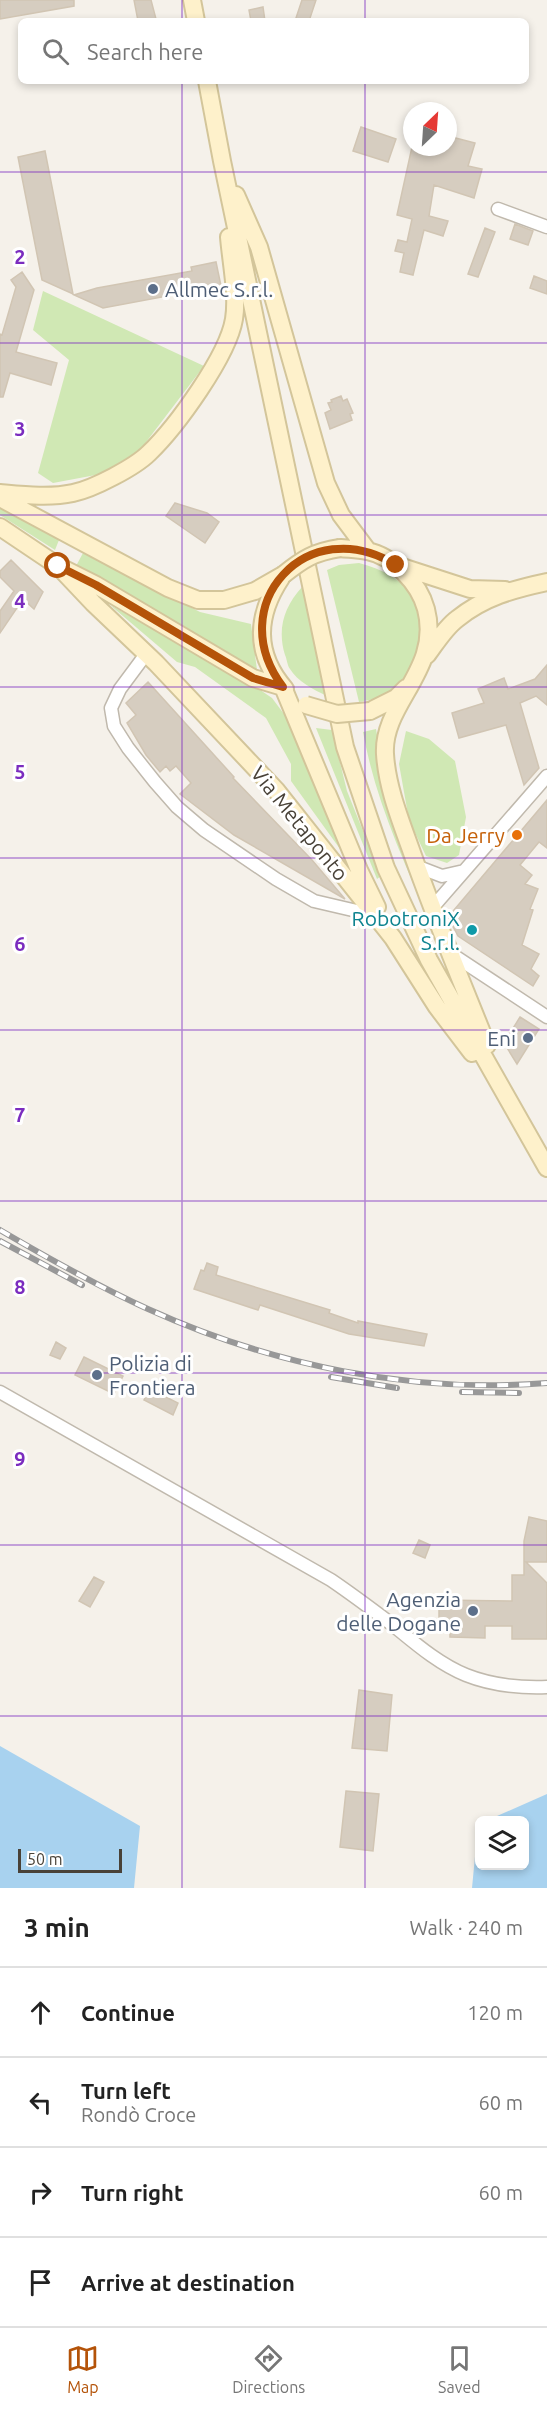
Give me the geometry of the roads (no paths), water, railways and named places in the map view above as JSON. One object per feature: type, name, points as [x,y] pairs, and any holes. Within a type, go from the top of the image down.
[{"type":"main road","points":[[192,0],[195,18]]},
{"type":"main road","points":[[208,84],[345,747],[386,868],[429,960],[547,1168]]},
{"type":"main road","points":[[0,493],[33,495],[73,493],[114,476],[148,454],[198,391],[218,360],[234,319],[222,161]]},
{"type":"main road","points":[[222,161],[259,247],[326,483],[341,515],[369,551]]},
{"type":"main road","points":[[0,498],[168,588],[198,600],[224,600],[255,591],[283,575],[306,557],[340,548],[369,551],[396,565],[470,589],[508,590]]},
{"type":"main road","points":[[0,527],[58,566],[96,585],[253,678],[283,687],[306,705],[337,714],[370,711],[396,698],[410,683]]},
{"type":"main road","points":[[396,565],[416,587],[426,609],[429,638],[424,658]]},
{"type":"main road","name":"Via Metaponto","points":[[58,566],[276,790],[393,938],[437,1007],[512,1104]]},
{"type":"main road","points":[[283,575],[268,597],[261,626],[267,660],[283,687],[359,870],[393,938]]},
{"type":"main road","points":[[512,1104],[416,866],[393,800],[385,752],[388,730],[410,683],[424,658],[455,620],[479,603],[508,590],[547,582]]},
{"type":"street","points":[[498,209],[547,227]]},
{"type":"street","points":[[146,654],[120,688],[111,708],[114,726],[155,782],[177,807],[204,830],[276,879],[314,901],[374,915]]},
{"type":"street","points":[[432,908],[547,776]]},
{"type":"street","points":[[416,866],[442,876],[464,871]]},
{"type":"street","points":[[450,953],[547,1017]]},
{"type":"street","points":[[0,1392],[312,1569],[365,1603],[432,1656],[465,1675],[497,1683],[547,1687]]},
{"type":"water","points":[[0,1746],[140,1826],[134,1888],[0,1888]]},
{"type":"water","points":[[547,1794],[547,1888],[472,1888],[475,1856],[475,1870],[529,1870],[529,1816],[497,1816]]},
{"type":"railway","points":[[0,1230],[91,1281],[148,1309],[243,1346],[293,1360],[343,1371],[445,1384],[547,1383]]},
{"type":"railway","points":[[0,1241],[82,1285]]},
{"type":"railway","points":[[331,1377],[397,1388]]},
{"type":"railway","points":[[462,1392],[519,1393]]},
{"type":"place","name":"Allmec S.r.l.","points":[[153,289]]},
{"type":"place","name":"Da Jerry","points":[[517,835]]},
{"type":"place","name":"RobotroniX S.r.l.","points":[[472,930]]},
{"type":"place","name":"Eni","points":[[528,1038]]},
{"type":"place","name":"Polizia di Frontiera","points":[[97,1375]]},
{"type":"place","name":"Agenzia delle Dogane","points":[[473,1611]]}]
